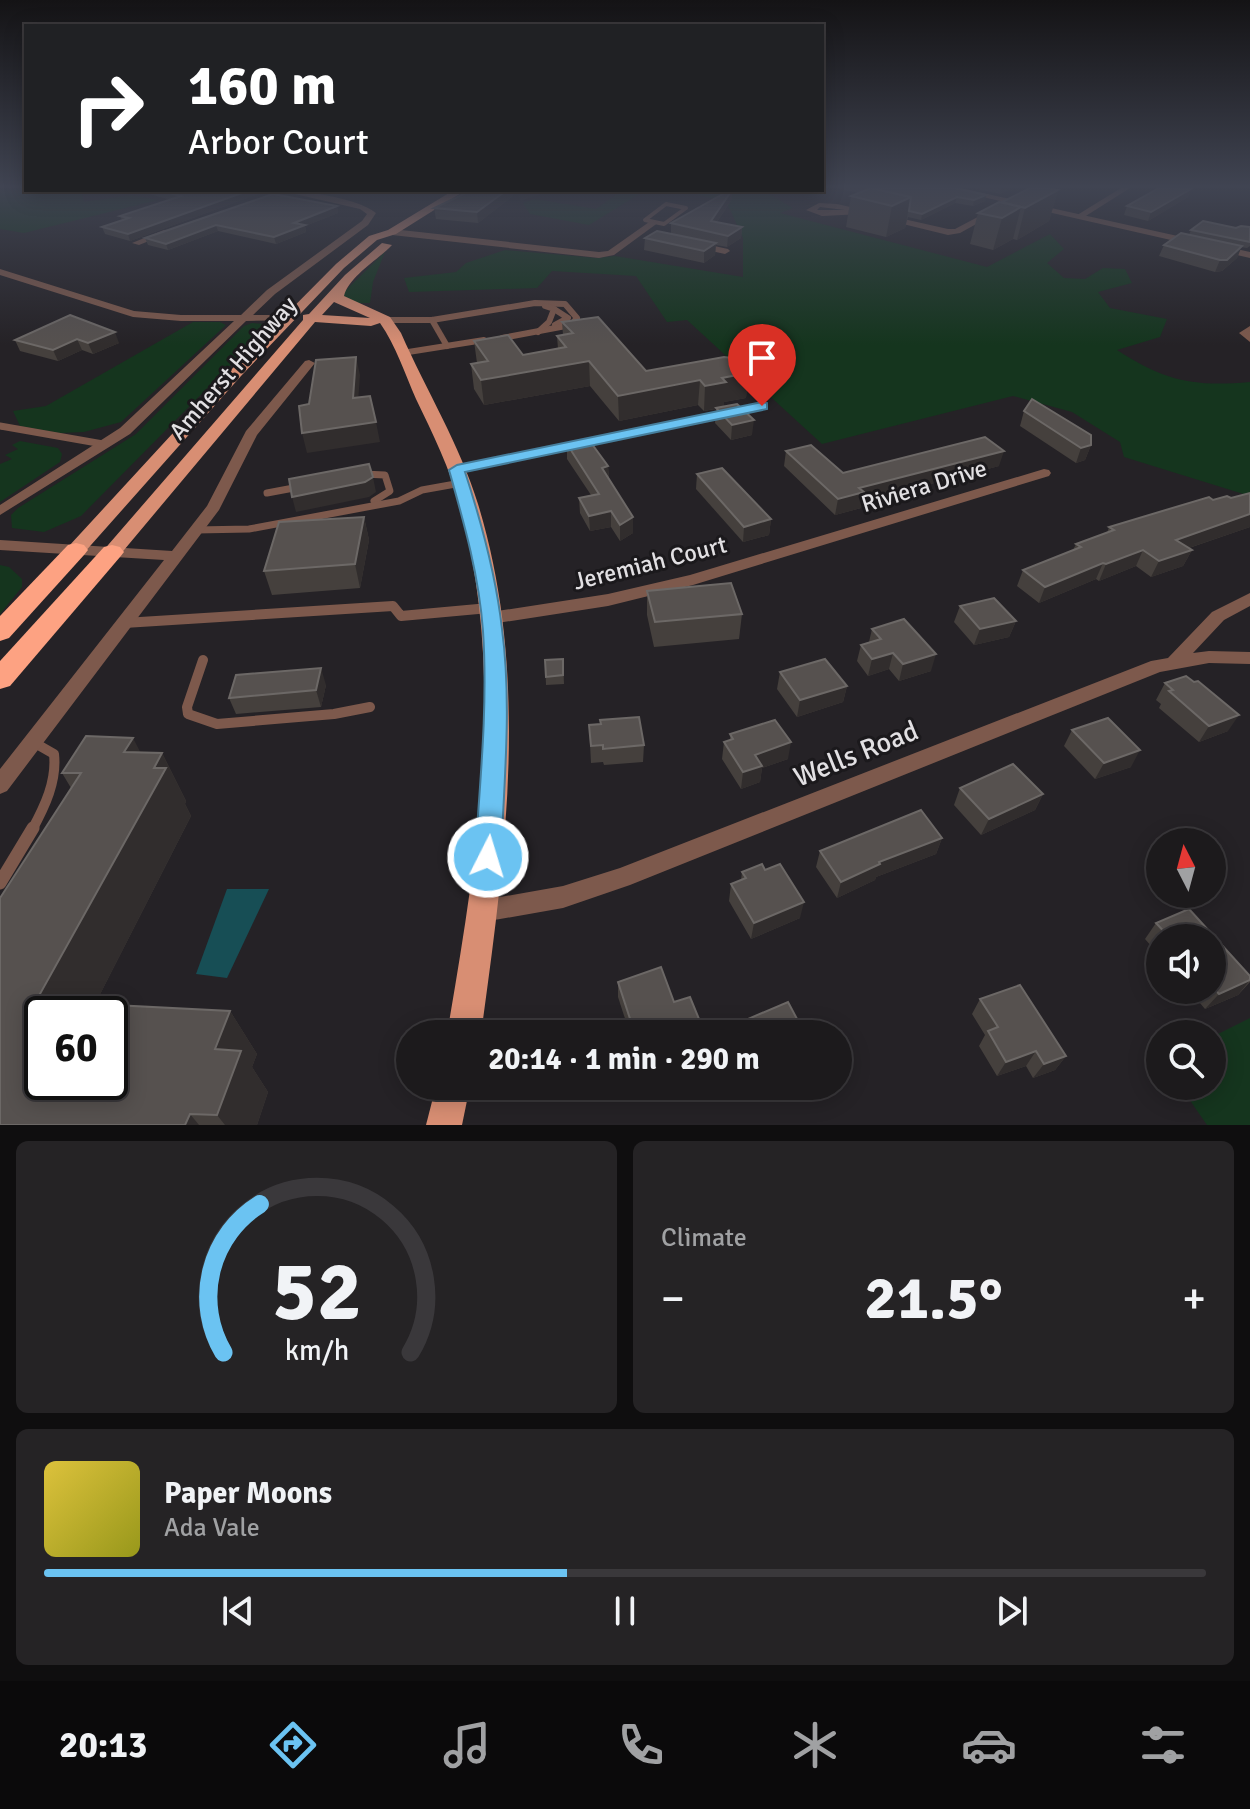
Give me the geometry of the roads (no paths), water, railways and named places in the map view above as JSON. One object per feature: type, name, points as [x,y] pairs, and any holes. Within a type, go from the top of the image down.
[{"type":"highway","name":"Amherst Highway","points":[[0,632],[76,550]]},
{"type":"highway","name":"Amherst Highway","points":[[0,679],[112,552]]},
{"type":"main road","name":"Amherst Highway","points":[[76,550],[288,318],[370,240]]},
{"type":"main road","name":"Amherst Highway","points":[[112,552],[338,290],[391,240]]},
{"type":"main road","points":[[338,290],[337,298],[394,333],[459,476],[479,545],[491,613],[495,724],[483,911],[466,1020]]},
{"type":"main road","points":[[288,318],[382,324]]},
{"type":"main road","points":[[444,1125],[450,1100]]},
{"type":"street","points":[[136,243],[143,240]]},
{"type":"street","points":[[0,511],[108,445],[298,269],[340,240]]},
{"type":"street","points":[[468,240],[599,255],[611,253],[628,240]]},
{"type":"street","points":[[1184,240],[1250,255]]},
{"type":"street","points":[[682,242],[725,251]]},
{"type":"street","points":[[0,272],[133,314],[181,318],[288,318]]},
{"type":"street","points":[[1250,329],[1244,333],[1250,339]]},
{"type":"street","points":[[0,785],[195,530],[231,478],[251,434],[309,363]]},
{"type":"street","points":[[459,476],[762,406]]},
{"type":"street","name":"Riviera Drive","points":[[817,541],[1044,473]]},
{"type":"street","name":"Jeremiah Court","points":[[491,613],[608,600],[693,580],[817,541]]},
{"type":"street","points":[[0,545],[175,556]]},
{"type":"street","points":[[1175,661],[1218,616],[1250,599]]},
{"type":"street","name":"Wells Road","points":[[483,911],[563,897],[622,878],[1175,661],[1209,657],[1250,658]]},
{"type":"lane","points":[[382,324],[432,320],[535,303],[565,304],[577,318],[571,325],[402,353]]},
{"type":"lane","points":[[447,317],[461,318],[532,306],[554,309],[568,318],[540,330]]},
{"type":"lane","points":[[540,330],[554,309]]},
{"type":"lane","points":[[432,320],[447,346]]},
{"type":"lane","points":[[0,426],[108,445]]},
{"type":"lane","points":[[327,514],[379,500],[390,491],[385,475],[373,472],[358,475]]},
{"type":"lane","points":[[195,530],[249,529],[399,501],[459,476]]},
{"type":"lane","points":[[267,493],[313,484]]},
{"type":"lane","points":[[124,623],[393,606],[401,616],[491,613]]},
{"type":"lane","points":[[203,660],[187,707],[188,714],[204,722],[217,724],[334,714],[370,707]]},
{"type":"lane","points":[[0,883],[39,818],[57,764],[54,754],[33,742]]},
{"type":"water","points":[[227,889],[269,889],[227,978],[196,974]]}]
